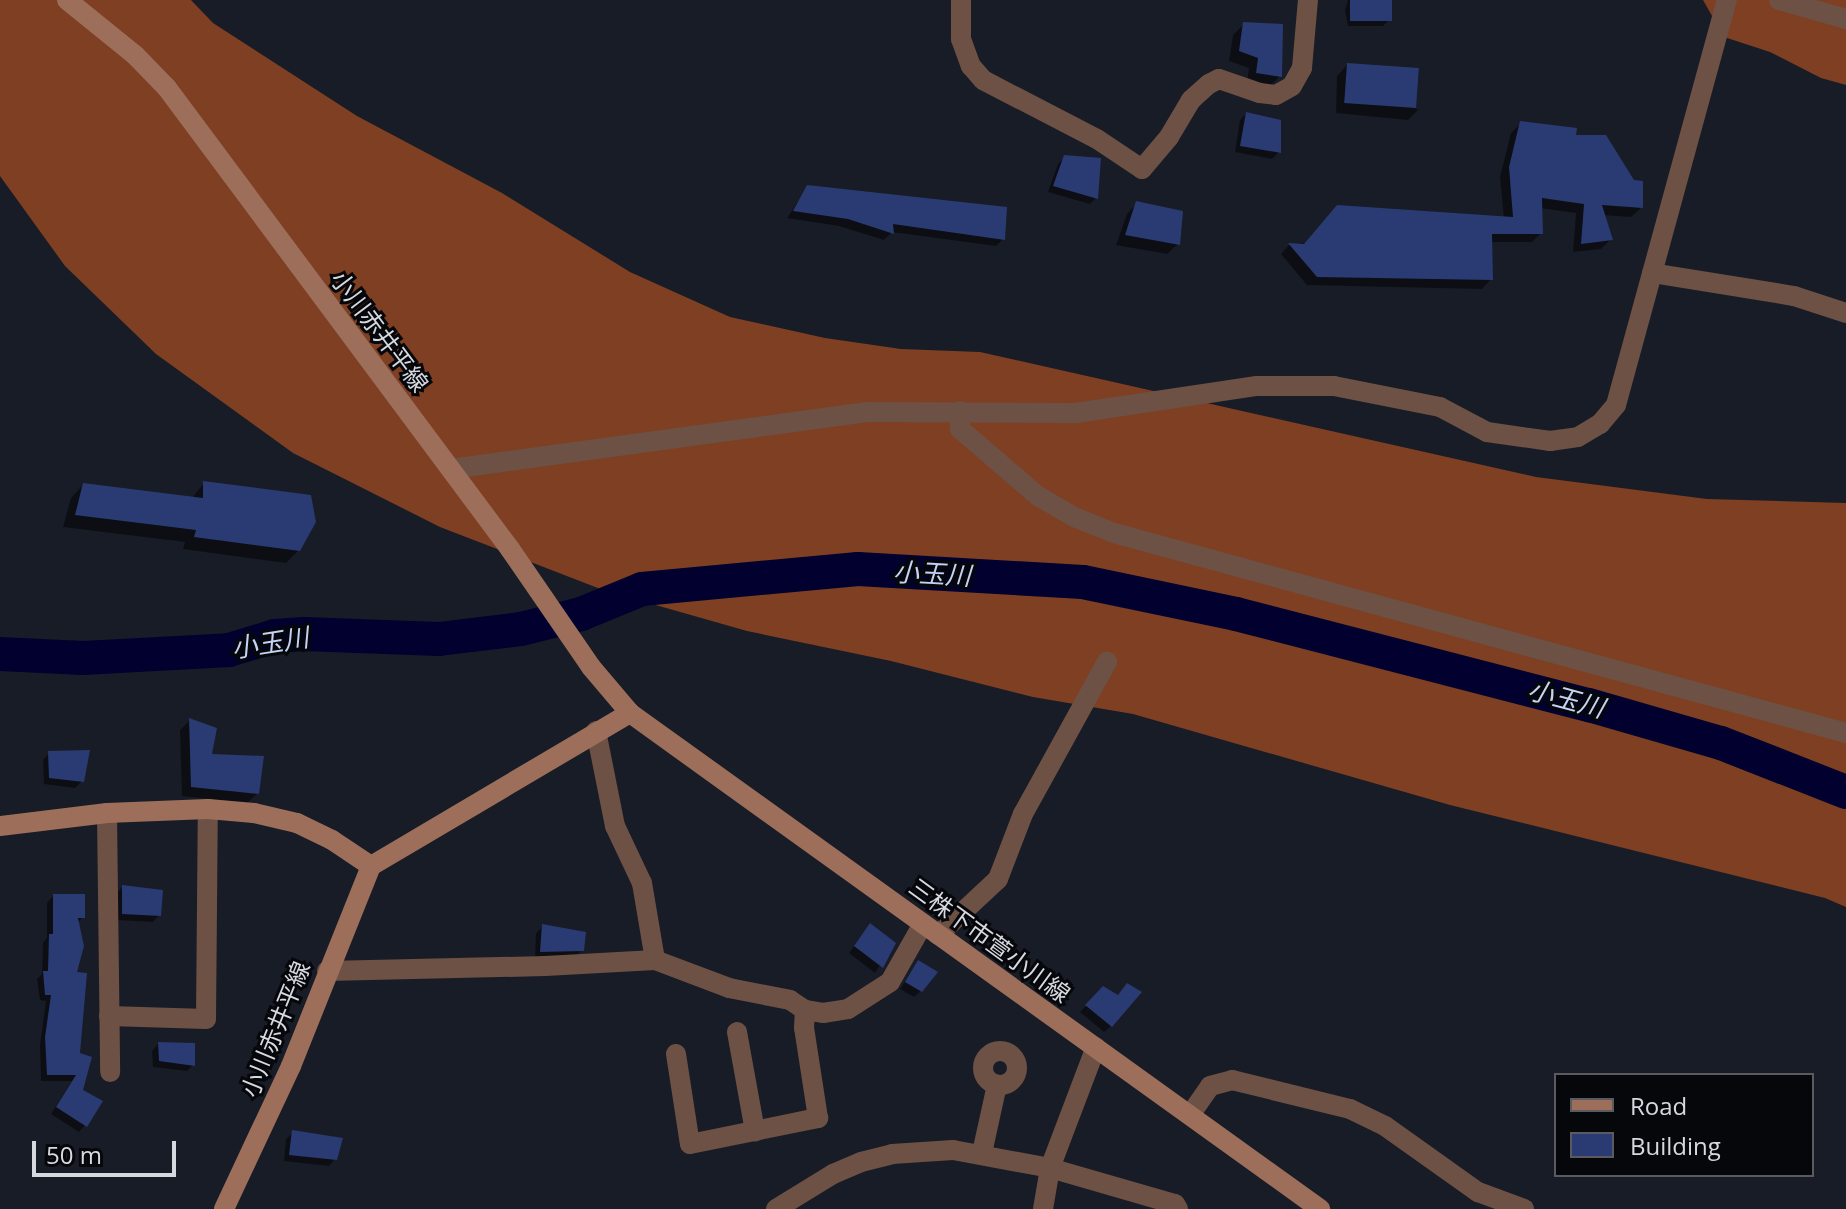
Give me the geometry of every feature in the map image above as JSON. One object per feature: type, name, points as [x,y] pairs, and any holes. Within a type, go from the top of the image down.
[{"type":"main road","name":"小川赤井平線","points":[[79,3],[167,88],[510,549],[591,667],[630,713]]},
{"type":"main road","name":"三株下市萱小川線","points":[[630,713],[1320,1209]]},
{"type":"main road","points":[[0,826],[107,813],[208,809],[254,813],[297,823],[332,840],[371,866],[630,713]]},
{"type":"main road","name":"小川赤井平線","points":[[224,1209],[291,1066],[371,866]]},
{"type":"street","points":[[961,0],[961,39],[971,66],[983,80],[1097,139],[1142,169],[1169,137],[1191,100],[1209,84],[1219,79],[1276,95],[1292,86],[1302,68],[1308,0]]},
{"type":"street","points":[[451,469],[867,412],[1076,413],[1257,386],[1334,386],[1440,407],[1487,432],[1550,441],[1578,437],[1600,424],[1616,405],[1727,0]]},
{"type":"street","points":[[1779,0],[1846,19]]},
{"type":"street","points":[[1652,273],[1794,296],[1846,313]]},
{"type":"street","points":[[960,411],[960,429],[1038,496],[1074,517],[1114,533],[1846,733]]},
{"type":"street","points":[[327,971],[655,960],[729,988],[790,1000],[805,1010],[823,1013],[848,1009],[873,996],[890,982],[930,929],[998,879],[1023,814],[1107,662]]},
{"type":"street","points":[[596,731],[615,826],[642,883],[655,960]]},
{"type":"street","points":[[109,1016],[206,1019],[208,809]]},
{"type":"street","points":[[107,813],[110,1072]]},
{"type":"street","points":[[676,1054],[690,1144],[818,1118],[804,1028],[805,1010]]},
{"type":"street","points":[[737,1032],[755,1131]]},
{"type":"street","points":[[1043,1209],[1050,1168],[1096,1047]]},
{"type":"street","points":[[1190,1115],[1210,1086],[1232,1080],[1350,1109],[1385,1126],[1478,1192],[1524,1209]]},
{"type":"street","points":[[982,1153],[997,1085]]},
{"type":"street","points":[[776,1209],[808,1200],[861,1162],[892,1154],[953,1150],[1050,1168],[1175,1204],[1178,1209]]},
{"type":"shaded area","points":[[0,0],[191,0],[213,23],[357,116],[502,193],[630,272],[730,317],[825,338],[901,349],[980,352],[1536,477],[1707,499],[1846,503],[1846,907],[1825,898],[1450,805],[1133,714],[1033,697],[891,661],[747,631],[603,590],[440,527],[293,453],[156,354],[65,266],[0,176]]},
{"type":"shaded area","points":[[1703,0],[1846,0],[1846,85],[1821,78],[1770,52],[1724,37]]},
{"type":"building","points":[[1350,0],[1392,0],[1392,21],[1350,21]]},
{"type":"building","points":[[1243,22],[1283,24],[1282,77],[1256,73],[1258,58],[1239,51]]},
{"type":"building","points":[[1347,63],[1419,68],[1416,108],[1344,103]]},
{"type":"building","points":[[1246,112],[1281,120],[1281,153],[1240,146]]},
{"type":"building","points":[[1520,121],[1577,128],[1576,135],[1606,135],[1634,180],[1643,181],[1643,208],[1602,205],[1613,240],[1581,244],[1584,204],[1542,198],[1543,234],[1492,234],[1493,280],[1317,277],[1288,243],[1304,244],[1337,205],[1513,217],[1509,167]]},
{"type":"building","points":[[1064,155],[1101,158],[1098,199],[1053,186]]},
{"type":"building","points":[[807,185],[1007,207],[1005,240],[893,224],[894,234],[848,219],[793,211]]},
{"type":"building","points":[[1136,201],[1183,211],[1180,245],[1125,235]]},
{"type":"building","points":[[203,481],[311,495],[316,522],[300,551],[194,537],[196,530],[75,515],[83,483],[203,498]]},
{"type":"building","points":[[189,718],[217,728],[212,754],[264,756],[259,794],[191,787]]},
{"type":"building","points":[[90,750],[84,782],[49,778],[48,751]]},
{"type":"building","points":[[122,885],[163,890],[161,916],[122,914]]},
{"type":"building","points":[[53,894],[85,894],[85,918],[78,918],[84,946],[77,972],[87,973],[80,1053],[92,1057],[83,1090],[103,1101],[87,1127],[56,1107],[76,1075],[47,1075],[45,1037],[51,995],[45,995],[43,971],[48,971],[49,934],[53,934]]},
{"type":"building","points":[[870,923],[896,943],[883,968],[854,946]]},
{"type":"building","points":[[542,924],[586,932],[584,951],[540,952]]},
{"type":"building","points":[[918,960],[938,972],[922,992],[905,982]]},
{"type":"building","points":[[1127,983],[1142,992],[1112,1027],[1085,1005],[1103,986],[1118,995]]},
{"type":"building","points":[[158,1042],[195,1043],[195,1066],[159,1061]]},
{"type":"building","points":[[292,1130],[343,1138],[337,1160],[289,1155]]},
{"type":"waterway","name":"小玉川","points":[[0,654],[83,658],[229,650],[275,636],[304,634],[439,639],[521,629],[581,614],[642,589],[858,569],[1083,582],[1236,614],[1589,705],[1721,743],[1846,792]]}]
